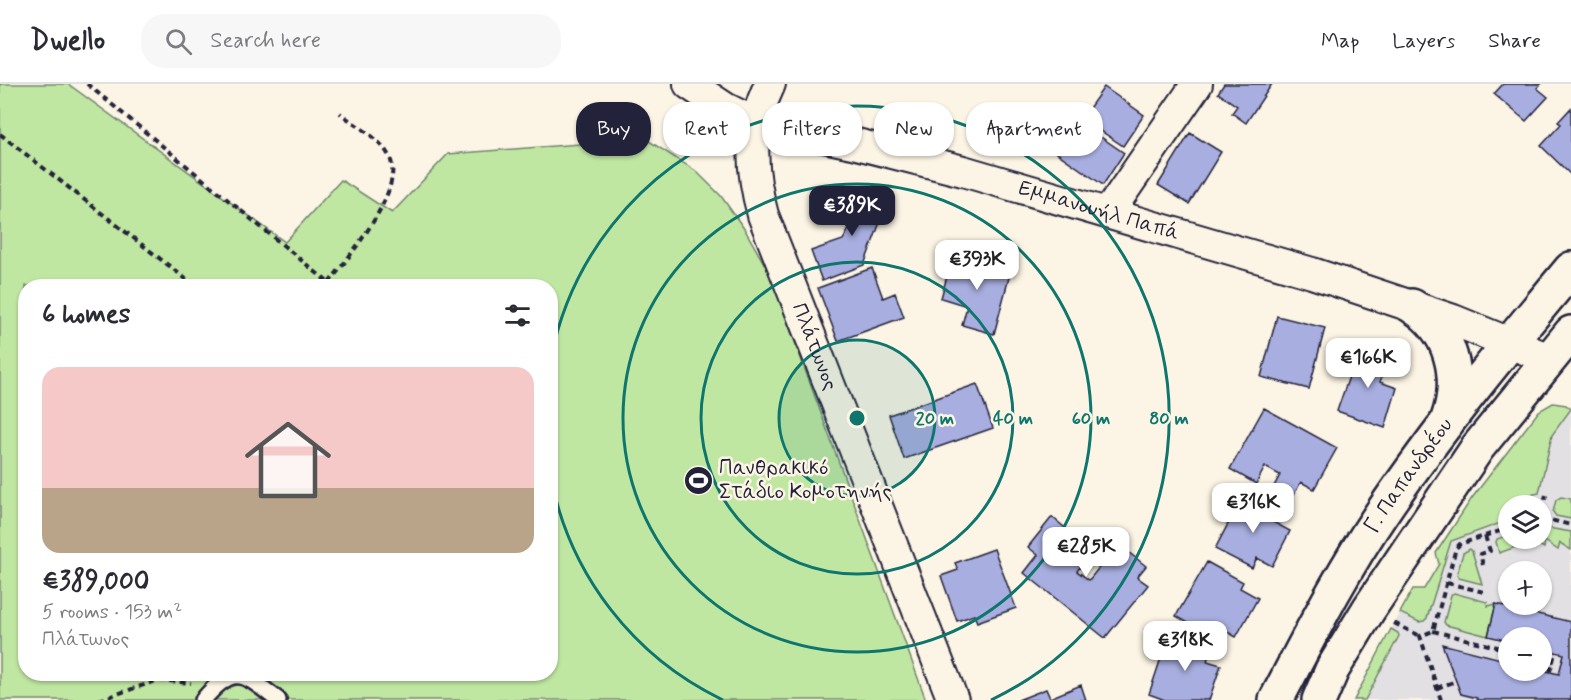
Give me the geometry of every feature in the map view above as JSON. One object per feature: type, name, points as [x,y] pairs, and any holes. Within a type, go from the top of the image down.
[{"type":"main road","name":"Γ. Παπανδρέου","points":[[1276,700],[1325,605],[1381,514],[1510,342],[1571,269]]},
{"type":"main road","points":[[1412,306],[1427,316],[1437,327],[1446,341],[1451,356],[1454,391],[1445,426]]},
{"type":"main road","name":"Γ. Παπανδρέου","points":[[1319,700],[1332,670],[1369,609],[1478,447],[1571,333]]},
{"type":"street","name":"Εμμανουήλ Παπά","points":[[689,84],[725,108],[755,123],[921,159],[1311,273],[1412,306],[1549,359]]},
{"type":"street","name":"Πλάτωνος","points":[[770,84],[758,111],[752,153],[763,215],[773,246],[953,700]]},
{"type":"street","points":[[1108,213],[1197,84]]},
{"type":"lane","points":[[203,700],[221,681]]},
{"type":"lane","points":[[252,681],[278,700]]},
{"type":"path","points":[[87,84],[322,279]]},
{"type":"path","points":[[333,279],[380,212],[392,180],[390,158],[376,140],[340,113]]},
{"type":"path","points":[[0,134],[186,279]]},
{"type":"path","points":[[1552,520],[1571,525]]},
{"type":"path","points":[[1434,631],[1456,548],[1460,544],[1498,532]]},
{"type":"path","points":[[1483,565],[1480,554],[1490,550],[1485,536]]},
{"type":"path","points":[[1447,583],[1484,592]]},
{"type":"path","points":[[1394,622],[1420,636],[1441,700]]},
{"type":"path","points":[[1420,636],[1434,631],[1498,647]]},
{"type":"path","points":[[1552,661],[1555,652]]},
{"type":"path","points":[[99,700],[156,681]]},
{"type":"path","points":[[170,681],[215,685]]},
{"type":"path","points":[[1437,688],[1456,681]]},
{"type":"shaded area","points":[[1553,403],[1566,405],[1571,409],[1571,700],[1354,700],[1413,589],[1424,589],[1439,564],[1436,553],[1472,498],[1539,411]]},
{"type":"green space","name":"Πανθρακικό Στάδιο Κομοτηνής","points":[[0,84],[68,84],[285,242],[341,180],[392,213],[448,154],[576,144],[576,156],[651,156],[651,142],[663,150],[663,156],[673,156],[696,171],[721,196],[745,230],[770,274],[926,700],[0,700]]},
{"type":"green space","points":[[1553,403],[1566,405],[1571,409],[1552,435],[1539,493],[1498,495],[1498,524],[1451,541],[1427,618],[1419,622],[1400,613],[1413,589],[1424,589],[1439,564],[1436,553],[1472,498],[1539,411]]},
{"type":"green space","points":[[1561,497],[1571,499],[1571,519],[1556,516],[1553,512],[1556,500]]},
{"type":"green space","points":[[1552,529],[1571,532],[1571,550],[1560,543],[1558,550],[1552,546]]},
{"type":"green space","points":[[1497,539],[1498,549],[1510,549],[1499,553],[1496,542]]},
{"type":"green space","points":[[1470,549],[1482,584],[1459,578],[1457,575],[1463,553]]},
{"type":"green space","points":[[1454,593],[1487,602],[1488,606],[1496,604],[1488,636],[1446,625],[1444,622],[1451,595]]},
{"type":"green space","points":[[1391,629],[1399,636],[1365,700],[1354,700]]},
{"type":"building","points":[[1224,84],[1272,84],[1246,123],[1232,113],[1237,106],[1218,93]]},
{"type":"building","points":[[1503,84],[1541,84],[1537,88],[1548,97],[1526,121],[1494,94]]},
{"type":"building","points":[[1104,87],[1144,115],[1123,146],[1103,132],[1103,102],[1093,102]]},
{"type":"building","points":[[1571,108],[1571,175],[1541,146],[1561,124],[1558,122]]},
{"type":"building","points":[[1190,133],[1221,152],[1189,204],[1158,185]]},
{"type":"building","points":[[1103,139],[1124,153],[1103,185],[1061,156],[1103,156]]},
{"type":"building","points":[[849,188],[888,201],[864,265],[822,281],[811,251],[843,240],[855,218],[844,214]]},
{"type":"building","points":[[953,254],[1011,270],[994,334],[962,325],[967,306],[941,298]]},
{"type":"building","points":[[872,268],[883,298],[895,293],[904,317],[838,341],[818,288]]},
{"type":"building","points":[[1277,316],[1325,328],[1309,389],[1261,377]]},
{"type":"building","points":[[1360,345],[1390,355],[1380,382],[1397,388],[1385,428],[1337,411]]},
{"type":"building","points":[[977,384],[993,428],[904,459],[889,415]]},
{"type":"building","points":[[1264,408],[1337,448],[1314,489],[1301,482],[1292,498],[1273,488],[1280,475],[1265,467],[1256,484],[1230,469]]},
{"type":"building","points":[[1243,495],[1278,512],[1273,522],[1290,531],[1272,566],[1257,558],[1252,568],[1215,549]]},
{"type":"building","points":[[1052,517],[1093,551],[1077,571],[1089,580],[1118,544],[1146,566],[1137,577],[1148,585],[1105,638],[1024,573],[1038,555],[1028,547]]},
{"type":"building","points":[[994,549],[1016,608],[977,622],[974,615],[957,621],[941,576],[958,570],[955,563]]},
{"type":"building","points":[[1207,562],[1243,582],[1240,588],[1258,598],[1236,637],[1222,629],[1216,639],[1176,616]]},
{"type":"building","points":[[1496,604],[1498,604],[1498,615],[1542,615],[1571,622],[1571,700],[1477,700],[1477,698],[1461,694],[1442,644],[1498,658],[1498,681],[1552,681],[1552,672],[1559,674],[1564,654],[1552,651],[1552,627],[1498,627],[1498,638],[1488,636]]},
{"type":"building","points":[[1169,634],[1211,649],[1207,661],[1221,665],[1209,700],[1165,700],[1149,694]]},
{"type":"building","points":[[1081,685],[1086,700],[1018,700],[1046,689],[1050,698]]},
{"type":"place","name":"Πανθρακικό Στάδιο Κομοτηνής","points":[[698,480]]}]
